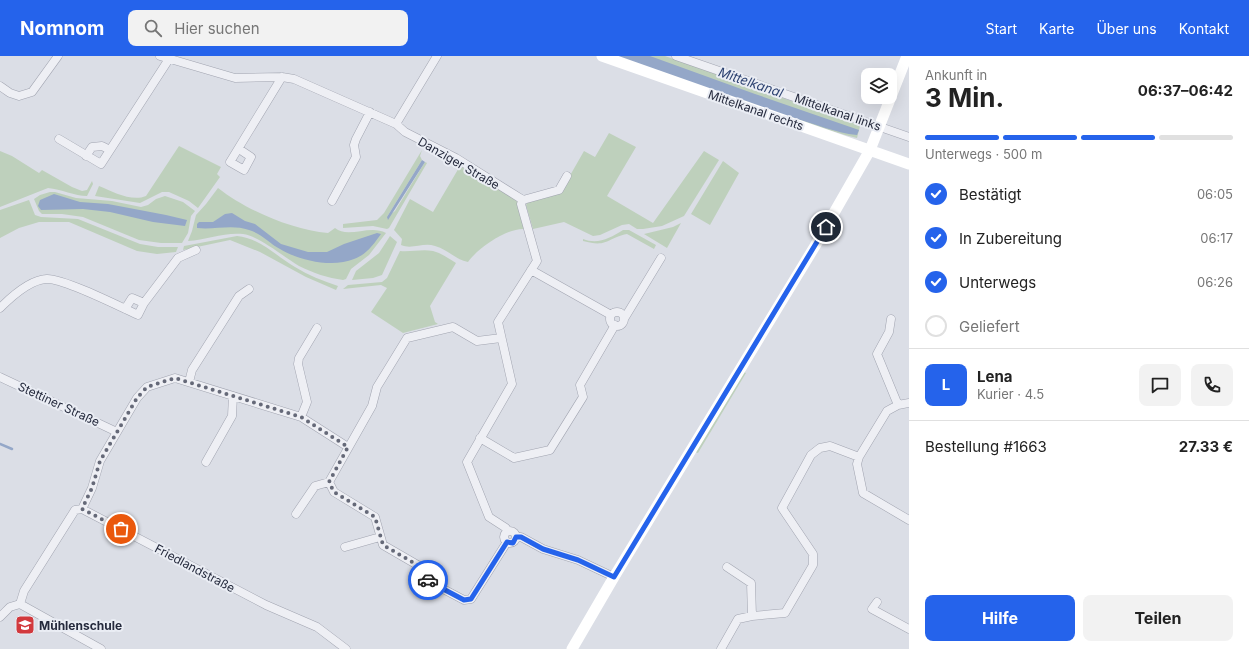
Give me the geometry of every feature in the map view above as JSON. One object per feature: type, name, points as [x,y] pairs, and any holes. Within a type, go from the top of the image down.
[{"type":"street","points":[[0,86],[10,93],[19,96],[32,92],[58,56]]},
{"type":"street","name":"Danziger Straße","points":[[160,56],[235,78],[282,77],[294,80],[396,124],[405,132],[456,158],[523,200]]},
{"type":"street","points":[[396,124],[437,56]]},
{"type":"street","name":"Mittelkanal rechts","points":[[602,56],[875,138],[909,164]]},
{"type":"street","name":"Mittelkanal links","points":[[676,56],[875,138],[909,136]]},
{"type":"street","points":[[572,649],[614,577],[812,251],[875,138],[907,56]]},
{"type":"street","points":[[59,139],[101,164],[169,59]]},
{"type":"street","points":[[239,149],[282,77]]},
{"type":"street","points":[[332,201],[356,157],[354,144],[370,112]]},
{"type":"street","points":[[86,156],[92,148],[102,146],[110,150]]},
{"type":"street","points":[[516,537],[514,532],[507,531],[506,528],[489,517],[467,462],[512,384],[498,322],[537,260],[522,204],[523,200],[558,190],[567,176]]},
{"type":"street","points":[[0,308],[12,296],[34,282],[47,278],[61,281],[138,315],[144,303],[178,258],[196,250]]},
{"type":"street","points":[[615,325],[622,324],[661,258]]},
{"type":"street","points":[[531,270],[611,315]]},
{"type":"street","points":[[189,382],[192,370],[239,296],[249,289]]},
{"type":"street","points":[[126,309],[132,298],[144,303]]},
{"type":"street","points":[[611,315],[617,312],[623,316],[624,319]]},
{"type":"street","points":[[611,315],[611,322],[615,325]]},
{"type":"street","points":[[891,318],[889,332],[877,354],[898,405]]},
{"type":"street","points":[[480,438],[514,458],[550,450],[583,398],[580,385],[615,325]]},
{"type":"street","points":[[296,514],[315,486],[329,482],[372,406],[377,387],[407,338],[453,327],[478,341],[501,338]]},
{"type":"street","points":[[301,417],[307,402],[298,364],[299,358],[317,328]]},
{"type":"street","name":"Stettiner Straße","points":[[0,377],[117,432]]},
{"type":"street","points":[[20,604],[24,591],[75,510],[82,509],[92,488],[100,461],[137,398],[147,387],[175,378],[189,382],[301,417],[348,447]]},
{"type":"street","points":[[206,462],[232,416],[233,396]]},
{"type":"street","points":[[909,403],[898,405],[887,410],[859,457],[857,464],[863,493],[909,520]]},
{"type":"street","points":[[721,649],[738,619],[752,616],[785,613],[813,565],[813,554],[782,508],[811,455],[820,448],[830,446],[859,457]]},
{"type":"street","points":[[329,482],[334,492],[375,517],[383,545],[421,567],[430,582],[464,600],[471,599],[507,542]]},
{"type":"street","name":"Friedlandstraße","points":[[82,509],[266,605],[317,627],[346,649]]},
{"type":"street","points":[[507,531],[503,537],[507,542],[513,543],[516,537]]},
{"type":"street","points":[[345,547],[380,537]]},
{"type":"street","points":[[516,537],[521,537],[543,549],[578,560],[614,577]]},
{"type":"street","points":[[726,567],[751,583],[752,616]]},
{"type":"street","points":[[877,602],[872,609],[909,629]]},
{"type":"street","points":[[0,616],[10,607],[20,604],[100,649]]},
{"type":"green space","points":[[612,56],[665,56],[853,123],[860,126],[857,138],[800,121]]},
{"type":"green space","points":[[609,133],[636,147],[607,196],[653,223],[704,151],[719,160],[684,216],[662,226],[637,229],[629,224],[622,225],[600,235],[593,236],[564,222],[533,229],[526,205],[528,202],[560,193],[584,151],[595,157]]},
{"type":"green space","points":[[179,146],[221,167],[217,174],[220,177],[198,208],[189,201],[169,192],[162,192],[140,203],[95,196],[99,186],[129,197],[141,198],[146,196]]},
{"type":"green space","points":[[422,150],[420,156],[422,160],[387,217],[395,211],[425,162],[427,163],[389,228],[387,229],[373,226],[343,228],[343,224],[377,220],[384,213]]},
{"type":"green space","points":[[0,151],[12,156],[39,173],[42,170],[82,191],[87,190],[92,181],[93,184],[87,196],[48,188],[0,207]]},
{"type":"green space","points":[[723,161],[739,173],[710,225],[691,214]]},
{"type":"green space","points":[[460,166],[516,198],[524,229],[501,235],[486,245],[468,262],[459,259],[444,249],[435,246],[426,245],[409,247],[401,245],[402,239],[394,230],[410,199],[433,212]]},
{"type":"green space","points":[[218,188],[242,204],[270,218],[300,228],[328,233],[335,228],[346,232],[373,230],[386,233],[369,255],[351,269],[346,279],[343,280],[326,277],[304,269],[264,243],[243,234],[229,234],[188,241],[196,215]]},
{"type":"green space","points":[[50,192],[76,198],[112,201],[141,207],[165,196],[183,202],[195,211],[191,216],[188,233],[182,243],[161,243],[139,240],[83,217],[62,214],[42,214],[39,211],[34,199],[40,195]]},
{"type":"green space","points":[[29,200],[35,215],[41,217],[78,219],[140,244],[158,247],[178,247],[176,252],[157,254],[137,251],[69,222],[39,222],[19,228],[0,238],[0,210]]},
{"type":"green space","points":[[681,223],[667,248],[644,234],[673,227]]},
{"type":"green space","points":[[623,230],[629,230],[656,245],[654,249],[627,234],[603,243],[583,241],[583,239],[588,241],[604,240]]},
{"type":"green space","points":[[237,236],[253,240],[268,248],[300,270],[338,286],[336,290],[306,277],[260,252],[230,240],[183,250],[184,246]]},
{"type":"green space","points":[[390,236],[397,242],[382,275],[373,278],[352,280],[356,271],[379,253]]},
{"type":"green space","points":[[400,251],[433,251],[442,254],[456,263],[430,306],[435,322],[438,324],[403,333],[371,312],[387,288],[381,285],[343,289],[348,285],[382,282],[387,278]]},
{"type":"green space","points":[[744,372],[746,373],[698,453],[695,452]]},
{"type":"water","points":[[616,56],[650,56],[859,130],[857,135],[849,134],[792,118]]},
{"type":"water","points":[[422,160],[425,162],[388,220],[387,217]]},
{"type":"water","points":[[54,194],[80,202],[108,204],[187,220],[185,226],[153,222],[110,212],[83,209],[41,210],[38,206],[40,200]]},
{"type":"water","points":[[232,213],[245,221],[255,224],[281,244],[308,252],[327,252],[344,244],[377,233],[381,234],[376,242],[362,255],[346,262],[327,263],[297,257],[276,247],[258,234],[243,228],[197,228],[197,224],[199,222],[213,222],[225,214]]},
{"type":"waterway","points":[[0,444],[12,449]]},
{"type":"way so far","points":[[121,529],[82,509],[92,488],[100,461],[137,398],[147,387],[175,378],[301,417],[348,447],[329,482],[334,492],[375,517],[383,545],[421,567],[428,580]]},
{"type":"place","name":"Mühlenschule","points":[[25,625]]},
{"type":"route","points":[[428,580],[464,600],[471,599],[507,542],[513,543],[516,537],[521,537],[543,549],[578,560],[614,577],[826,227]]},
{"type":"water label","name":"Mittelkanal","points":[[751,82]]}]
